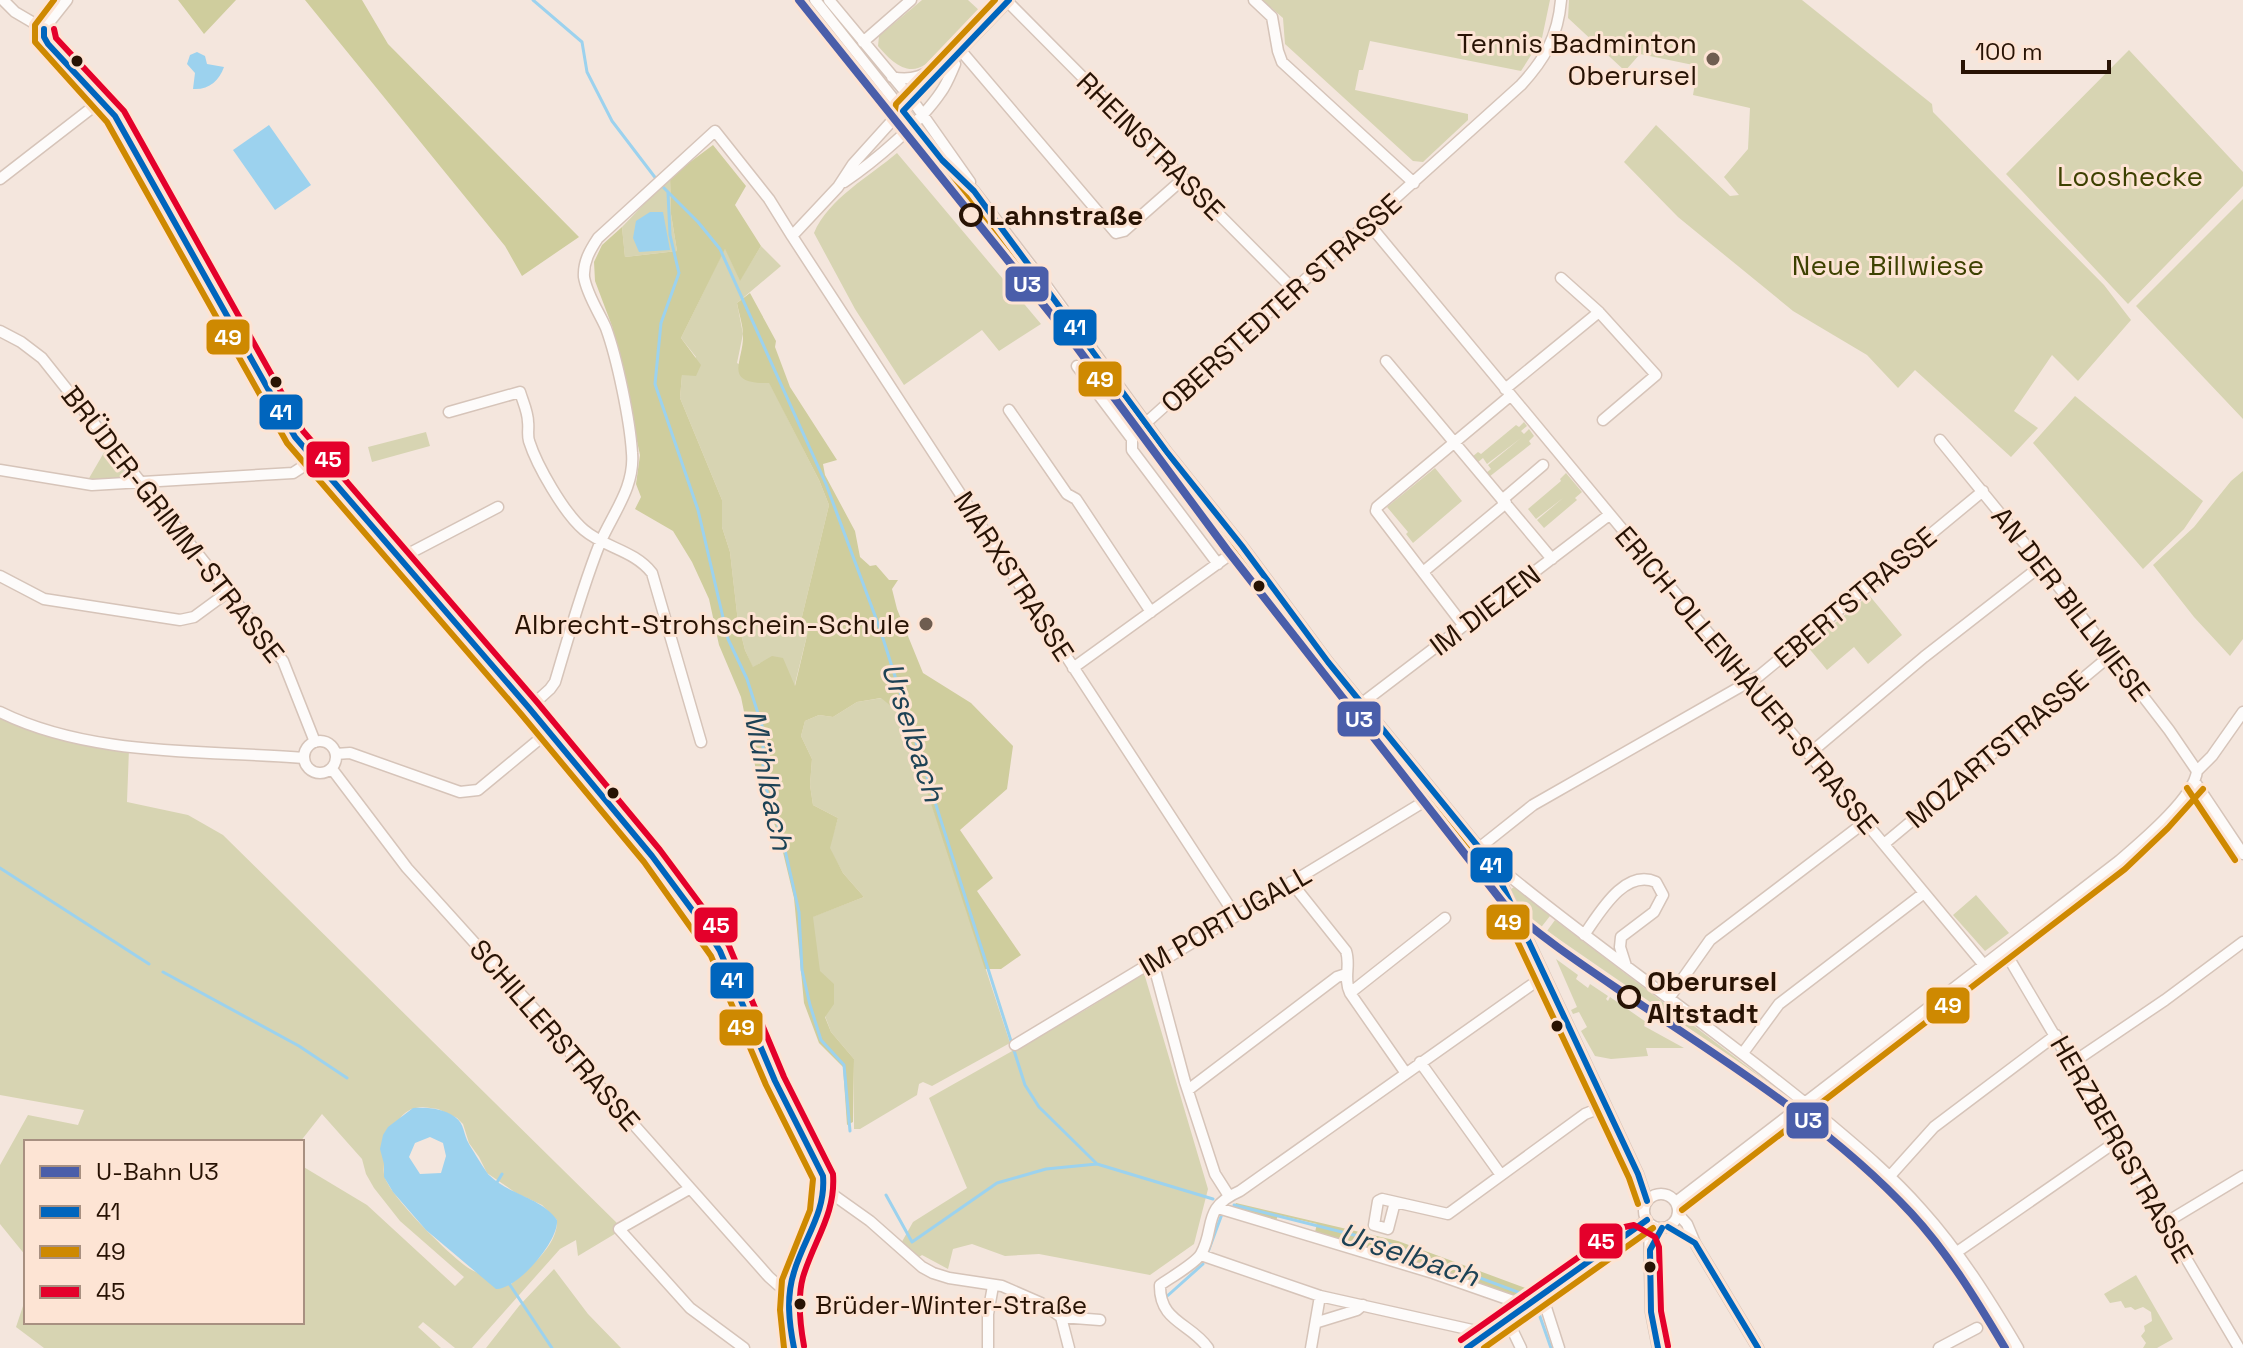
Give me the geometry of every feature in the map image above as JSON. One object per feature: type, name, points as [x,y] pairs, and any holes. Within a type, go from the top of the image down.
[{"type":"street","points":[[3,0],[15,12],[44,29]]},
{"type":"street","points":[[67,0],[44,29],[44,37],[102,100],[123,130],[289,427],[313,460],[529,708],[652,856],[714,941],[775,1081],[823,1176],[824,1201],[790,1288],[789,1317],[794,1348]]},
{"type":"street","points":[[815,0],[942,160],[974,191],[1166,451],[1361,704],[1479,848],[1497,874],[1605,1106],[1652,1198]]},
{"type":"street","points":[[829,0],[913,101],[965,173],[974,191]]},
{"type":"street","points":[[863,42],[911,0]]},
{"type":"street","name":"OBERSTEDTER STRASSE","points":[[1254,0],[1272,17],[1282,62],[1414,183]]},
{"type":"street","name":"OBERSTEDTER STRASSE","points":[[1147,422],[1535,71],[1552,43],[1559,22],[1561,0]]},
{"type":"street","points":[[792,236],[838,187],[853,164],[1008,1]]},
{"type":"street","name":"RHEINSTRASSE","points":[[1008,1],[1294,290]]},
{"type":"street","points":[[838,187],[860,172],[913,123],[940,93],[962,52]]},
{"type":"street","points":[[892,77],[903,80],[921,77],[962,52]]},
{"type":"street","points":[[962,52],[1116,233],[1124,231],[1183,179]]},
{"type":"street","points":[[0,179],[102,100]]},
{"type":"street","name":"MARXSTRASSE","points":[[601,541],[625,494],[632,472],[632,452],[607,330],[584,277],[585,261],[598,238],[715,131],[769,199],[1235,915]]},
{"type":"street","name":"ERICH-OLLENHAUER-STRASSE","points":[[1368,223],[1984,965]]},
{"type":"street","points":[[1561,278],[1599,312],[1656,375],[1603,420]]},
{"type":"street","points":[[1464,626],[1376,511],[1377,507],[1599,312]]},
{"type":"street","name":"BRÜDER-GRIMM-STRASSE","points":[[0,331],[42,358],[288,669],[315,742]]},
{"type":"street","points":[[1386,361],[1552,559]]},
{"type":"street","points":[[1077,366],[1132,439],[1132,450],[1218,564]]},
{"type":"street","points":[[449,412],[520,392],[528,421],[529,440],[548,481],[576,522],[601,541],[638,558],[652,573],[701,742]]},
{"type":"street","points":[[1009,410],[1067,494],[1076,499],[1151,612]]},
{"type":"street","name":"AN DER BILLWIESE","points":[[1940,440],[2042,565],[2169,730],[2243,854]]},
{"type":"street","points":[[0,470],[83,485],[293,473],[313,460]]},
{"type":"street","points":[[1423,572],[1543,465]]},
{"type":"street","name":"EBERTSTRASSE","points":[[1479,848],[1542,800],[1759,676],[1983,491]]},
{"type":"street","points":[[400,561],[498,507]]},
{"type":"street","name":"IM DIEZEN","points":[[1361,704],[1609,515]]},
{"type":"street","points":[[529,708],[555,682],[601,541]]},
{"type":"street","points":[[1073,668],[1242,546]]},
{"type":"street","points":[[1809,754],[1924,657],[2042,565]]},
{"type":"street","points":[[0,576],[44,599],[180,620],[194,617],[228,592]]},
{"type":"street","name":"MOZARTSTRASSE","points":[[1884,844],[2111,655]]},
{"type":"street","points":[[0,712],[34,727],[88,742],[304,758]]},
{"type":"street","points":[[1676,1202],[2141,842],[2212,756],[2243,712]]},
{"type":"street","points":[[336,754],[350,753],[460,792],[469,792],[478,790],[548,732]]},
{"type":"street","points":[[315,742],[331,745],[336,754],[332,769],[316,773],[307,767],[304,758],[307,748],[315,742]]},
{"type":"street","name":"SCHILLERSTRASSE","points":[[332,769],[407,868],[555,1032],[689,1189],[769,1277],[778,1285],[790,1288]]},
{"type":"street","name":"IM PORTUGALL","points":[[1015,1045],[1144,967],[1154,966],[1435,795]]},
{"type":"street","points":[[1669,998],[1710,940],[1865,822]]},
{"type":"street","points":[[1497,874],[1512,878],[1743,1053],[1890,1176],[1957,1252],[2018,1348]]},
{"type":"street","points":[[1584,935],[1621,889],[1642,878],[1656,882],[1663,895],[1660,904],[1621,937],[1620,947],[1627,968]]},
{"type":"street","points":[[1291,882],[1346,951],[1350,993],[1405,1072]]},
{"type":"street","points":[[1743,1053],[1779,1004],[1924,893]]},
{"type":"street","points":[[1350,993],[1445,918]]},
{"type":"street","points":[[2072,1063],[2243,942]]},
{"type":"street","name":"HERZBERGSTRASSE","points":[[2004,950],[2239,1348]]},
{"type":"street","points":[[1154,966],[1215,1174],[1229,1196]]},
{"type":"street","points":[[1188,1090],[1337,977],[1346,974]]},
{"type":"street","points":[[1208,1348],[1175,1321],[1161,1303],[1160,1285],[1201,1255],[1212,1213],[1229,1196],[1544,976]]},
{"type":"street","points":[[1890,1176],[1934,1127],[2056,1035]]},
{"type":"street","points":[[1420,1062],[1501,1175]]},
{"type":"street","points":[[1395,1202],[1448,1214],[1585,1114],[1605,1106]]},
{"type":"street","points":[[1957,1252],[2117,1141]]},
{"type":"street","points":[[2165,1223],[2243,1176]]},
{"type":"street","points":[[689,1189],[619,1229],[690,1308],[744,1348]]},
{"type":"street","points":[[825,1189],[870,1221],[922,1267],[949,1278],[1002,1286],[1025,1295],[1061,1317],[1100,1320]]},
{"type":"street","points":[[1658,1348],[1651,1312],[1648,1222],[1644,1208],[1652,1198],[1668,1195],[1676,1202],[1678,1214],[1687,1224],[1695,1243],[1758,1348]]},
{"type":"street","points":[[1218,1208],[1457,1280],[1516,1302],[1531,1302]]},
{"type":"street","points":[[1649,1247],[1678,1214]]},
{"type":"street","points":[[1467,1348],[1483,1343],[1507,1319],[1648,1222],[1695,1243]]},
{"type":"street","points":[[1626,1236],[1633,1235],[1649,1247]]},
{"type":"street","points":[[1201,1255],[1320,1296],[1472,1330],[1483,1343]]},
{"type":"street","points":[[988,1348],[988,1314],[993,1286]]},
{"type":"street","points":[[1311,1348],[1318,1322],[1320,1296]]},
{"type":"street","points":[[1531,1302],[1559,1348]]},
{"type":"street","points":[[1318,1322],[1357,1310],[1363,1305]]},
{"type":"street","points":[[1061,1317],[1069,1348]]},
{"type":"street","points":[[1507,1319],[1521,1348]]},
{"type":"street","points":[[1939,1348],[1977,1328]]},
{"type":"green space","points":[[922,0],[968,0],[981,12],[926,64],[912,69],[899,66],[878,46],[879,36]]},
{"type":"green space","points":[[1262,0],[1550,0],[1542,38],[1521,71],[1370,41],[1355,90],[1468,114],[1468,120],[1423,162],[1413,161],[1285,44],[1283,18]]},
{"type":"green space","name":"Neue Billwiese","points":[[1569,0],[1802,0],[1932,104],[1933,112],[2104,285],[2131,320],[2078,381],[2052,355],[2014,411],[2038,428],[2011,457],[1915,370],[1898,388],[1867,355],[1793,311],[1678,217],[1624,162],[1656,125],[1730,196],[1739,195],[1724,177],[1748,149],[1750,108],[1693,95],[1698,66],[1640,54],[1625,71],[1568,18]]},
{"type":"green space","name":"Looshecke","points":[[2129,50],[2243,172],[2243,186],[2128,304],[2006,174]]},
{"type":"green space","points":[[897,153],[1041,324],[999,351],[982,330],[904,385],[855,309],[814,233],[839,199]]},
{"type":"green space","points":[[670,177],[671,214],[677,251],[625,257],[622,227]]},
{"type":"green space","points":[[2243,199],[2243,419],[2136,306]]},
{"type":"green space","points":[[761,246],[781,266],[737,303],[743,334],[737,363],[769,382],[829,505],[799,629],[808,631],[794,688],[760,663],[753,668],[745,650],[738,622],[730,552],[722,527],[722,500],[680,398],[682,375],[696,357],[681,338],[725,248],[740,280]]},
{"type":"green space","points":[[2075,396],[2203,501],[2184,529],[2143,569],[2033,443]]},
{"type":"green space","points":[[1524,422],[1527,426],[1521,431],[1524,434],[1529,429],[1534,436],[1529,441],[1531,444],[1489,477],[1486,473],[1491,469],[1488,465],[1521,438],[1487,464],[1483,458],[1477,463],[1472,457],[1478,452],[1481,454]]},
{"type":"green space","points":[[426,432],[430,446],[372,462],[368,447]]},
{"type":"green space","points":[[106,449],[130,479],[88,480]]},
{"type":"green space","points":[[1435,468],[1462,501],[1413,543],[1387,507]]},
{"type":"green space","points":[[2243,471],[2243,639],[2230,656],[2153,565],[2194,527],[2231,481]]},
{"type":"green space","points":[[1566,473],[1582,492],[1544,528],[1537,520],[1563,498],[1536,519],[1528,509]]},
{"type":"green space","points":[[1869,595],[1902,635],[1868,664],[1854,647],[1827,670],[1807,646]]},
{"type":"green space","points":[[882,698],[902,714],[1010,1043],[932,1086],[923,1082],[919,1084],[917,1095],[860,1129],[854,1129],[854,1059],[831,1032],[825,1016],[812,917],[864,897],[843,873],[829,848],[838,818],[813,805],[810,785],[812,759],[801,736],[805,721],[819,715],[833,717],[857,702]]},
{"type":"green space","points":[[0,717],[63,739],[129,749],[127,802],[188,815],[223,835],[623,1229],[578,1256],[576,1240],[560,1249],[472,1348],[455,1348],[423,1322],[418,1327],[441,1348],[44,1348],[16,1327],[24,1303],[24,1324],[304,1324],[304,1167],[367,1205],[455,1286],[464,1277],[400,1221],[374,1188],[362,1159],[322,1114],[302,1140],[24,1140],[24,1254],[0,1224],[0,1165],[28,1115],[78,1125],[84,1110],[0,1095]],"holes":[[[423,1107],[438,1109],[457,1118],[487,1173],[516,1193],[542,1205],[557,1220],[553,1239],[547,1248],[510,1285],[479,1274],[461,1263],[421,1224],[396,1195],[384,1174],[385,1158],[396,1126],[408,1111]]]},
{"type":"green space","points":[[1514,887],[1550,916],[1539,930],[1526,920],[1511,889]]},
{"type":"green space","points":[[1976,895],[2009,933],[1985,951],[1953,915]]},
{"type":"green space","points":[[1555,920],[1782,1093],[1547,931]]},
{"type":"green space","points":[[1556,959],[1578,975],[1576,979],[1588,988],[1590,984],[1608,996],[1608,1001],[1610,997],[1646,1022],[1644,1026],[1684,1048],[1646,1048],[1648,1056],[1611,1059],[1595,1056],[1581,1031],[1587,1027],[1579,1012],[1573,1014],[1571,1010],[1577,1007]]},
{"type":"green space","points":[[1144,973],[1208,1189],[1194,1244],[1150,1275],[1039,1254],[1005,1256],[972,1244],[953,1249],[948,1269],[922,1255],[915,1260],[899,1247],[913,1222],[967,1188],[929,1098],[1087,1009]]},
{"type":"green space","points":[[554,1269],[588,1314],[621,1348],[486,1348],[519,1306]]},
{"type":"green space","points":[[2136,1275],[2173,1339],[2157,1348],[2143,1348],[2146,1343],[2141,1336],[2144,1326],[2152,1321],[2151,1312],[2143,1307],[2135,1310],[2125,1308],[2121,1301],[2110,1303],[2104,1294]]},
{"type":"shaded area","points":[[178,0],[236,0],[204,34]]},
{"type":"shaded area","points":[[305,0],[362,0],[388,44],[579,237],[522,276],[505,246]]},
{"type":"shaded area","points":[[713,145],[746,186],[735,205],[761,246],[740,281],[725,249],[681,338],[701,365],[696,376],[682,375],[680,398],[722,500],[722,527],[730,552],[738,622],[753,667],[772,656],[783,658],[795,686],[808,631],[799,629],[829,505],[769,383],[745,380],[740,375],[738,369],[743,335],[737,303],[750,293],[776,341],[775,347],[790,387],[837,460],[823,464],[825,475],[855,531],[860,557],[870,566],[876,565],[889,580],[898,580],[892,589],[897,609],[923,673],[971,703],[1013,746],[1007,789],[960,830],[993,878],[977,891],[1021,955],[1001,969],[985,969],[902,715],[881,698],[857,702],[833,717],[819,715],[805,721],[801,736],[812,759],[810,785],[813,805],[838,818],[830,848],[843,873],[864,897],[813,917],[820,971],[834,984],[834,1004],[825,1017],[831,1032],[854,1059],[853,1122],[847,1125],[843,1067],[819,1043],[804,1003],[794,898],[780,840],[757,775],[741,697],[719,645],[709,599],[673,531],[635,509],[641,497],[636,484],[640,455],[612,326],[595,281],[594,262],[602,245],[622,227],[625,257],[677,251],[671,214],[670,177]]},
{"type":"shaded area","points":[[1236,1203],[1398,1241],[1531,1290],[1519,1298],[1315,1232],[1317,1224],[1278,1215],[1276,1221],[1233,1208]]},
{"type":"water","points":[[197,52],[205,56],[207,64],[224,67],[213,84],[193,89],[195,73],[187,64],[190,55]]},
{"type":"water","points":[[269,125],[311,185],[275,210],[233,150]]},
{"type":"water","points":[[650,212],[663,212],[670,250],[639,252],[633,238],[636,221]]},
{"type":"water","points":[[413,1108],[435,1109],[450,1114],[461,1123],[469,1144],[489,1175],[542,1206],[557,1220],[556,1229],[544,1251],[515,1282],[496,1289],[426,1230],[393,1192],[384,1177],[380,1149],[388,1127]],"holes":[[[430,1137],[443,1143],[446,1156],[441,1173],[420,1174],[409,1157],[415,1143]]]},
{"type":"waterway","name":"Urselbach","points":[[533,0],[582,42],[587,72],[612,121],[657,180]]},
{"type":"waterway","name":"Urselbach","points":[[662,186],[720,249],[826,484],[880,629],[1025,1085],[1039,1107],[1097,1164],[1213,1199]]},
{"type":"waterway","name":"Mühlbach","points":[[668,193],[670,235],[679,273],[661,323],[655,384],[698,510],[728,639],[747,679],[763,729],[763,779],[783,841],[799,912],[802,970],[821,1040],[844,1065],[850,1131]]},
{"type":"waterway","points":[[0,868],[149,964]]},
{"type":"waterway","points":[[163,972],[299,1046],[347,1078]]},
{"type":"waterway","name":"Mühlbach","points":[[886,1195],[912,1242],[997,1183],[1046,1169],[1097,1164]]},
{"type":"waterway","points":[[496,1184],[502,1174]]},
{"type":"waterway","name":"Urselbach","points":[[1234,1205],[1386,1243],[1526,1295],[1538,1311],[1551,1348]]},
{"type":"waterway","name":"Mühlbach","points":[[1208,1252],[1222,1214]]},
{"type":"waterway","name":"Mühlbach","points":[[1165,1298],[1203,1264]]},
{"type":"waterway","points":[[510,1285],[552,1348]]},
{"type":"metro line","name":"U3","points":[[799,0],[1070,338],[1227,550],[1504,904],[1566,953],[1741,1072],[1847,1152],[1925,1228],[2005,1348]]},
{"type":"transit line","name":"49","points":[[54,0],[35,25],[35,42],[107,122],[287,443],[644,862],[711,956],[766,1085],[813,1179],[810,1210],[782,1280],[780,1310],[784,1348]]},
{"type":"transit line","name":"49","points":[[995,0],[896,104],[894,116],[934,166],[967,198],[1158,457],[1234,552],[1320,668],[1477,861],[1629,1178],[1638,1204]]},
{"type":"transit line","name":"41","points":[[1009,0],[903,111],[942,160],[974,191],[1166,451],[1242,546],[1328,662],[1485,855],[1497,874],[1638,1174],[1647,1201]]},
{"type":"transit line","name":"41","points":[[44,29],[48,44],[115,116],[295,437],[652,856],[720,951],[775,1081],[823,1176],[818,1214],[791,1281],[789,1310],[794,1348]]},
{"type":"transit line","name":"45","points":[[54,29],[56,38],[124,111],[303,431],[660,850],[729,946],[784,1077],[833,1174],[828,1214],[801,1285],[804,1346]]},
{"type":"transit line","name":"49","points":[[2187,788],[2235,860]]},
{"type":"transit line","name":"49","points":[[1682,1210],[2125,869],[2203,789]]},
{"type":"transit line","name":"41","points":[[1467,1348],[1647,1220]]},
{"type":"transit line","name":"45","points":[[1461,1340],[1620,1228],[1634,1225],[1655,1237],[1659,1247],[1661,1311],[1668,1346]]},
{"type":"transit line","name":"41","points":[[1668,1227],[1695,1243],[1758,1348]]},
{"type":"transit line","name":"49","points":[[1484,1348],[1653,1228]]},
{"type":"transit line","name":"41","points":[[1658,1348],[1651,1312],[1650,1250],[1662,1228]]},
{"type":"place","name":"Tennis Badminton Oberursel","points":[[1713,59]]},
{"type":"place","name":"Lahnstraße","points":[[971,215]]},
{"type":"place","name":"Albrecht-Strohschein-Schule","points":[[926,624]]},
{"type":"place","name":"Oberursel Altstadt","points":[[1629,997]]},
{"type":"place","name":"Brüder-Winter-Straße","points":[[800,1304]]}]
